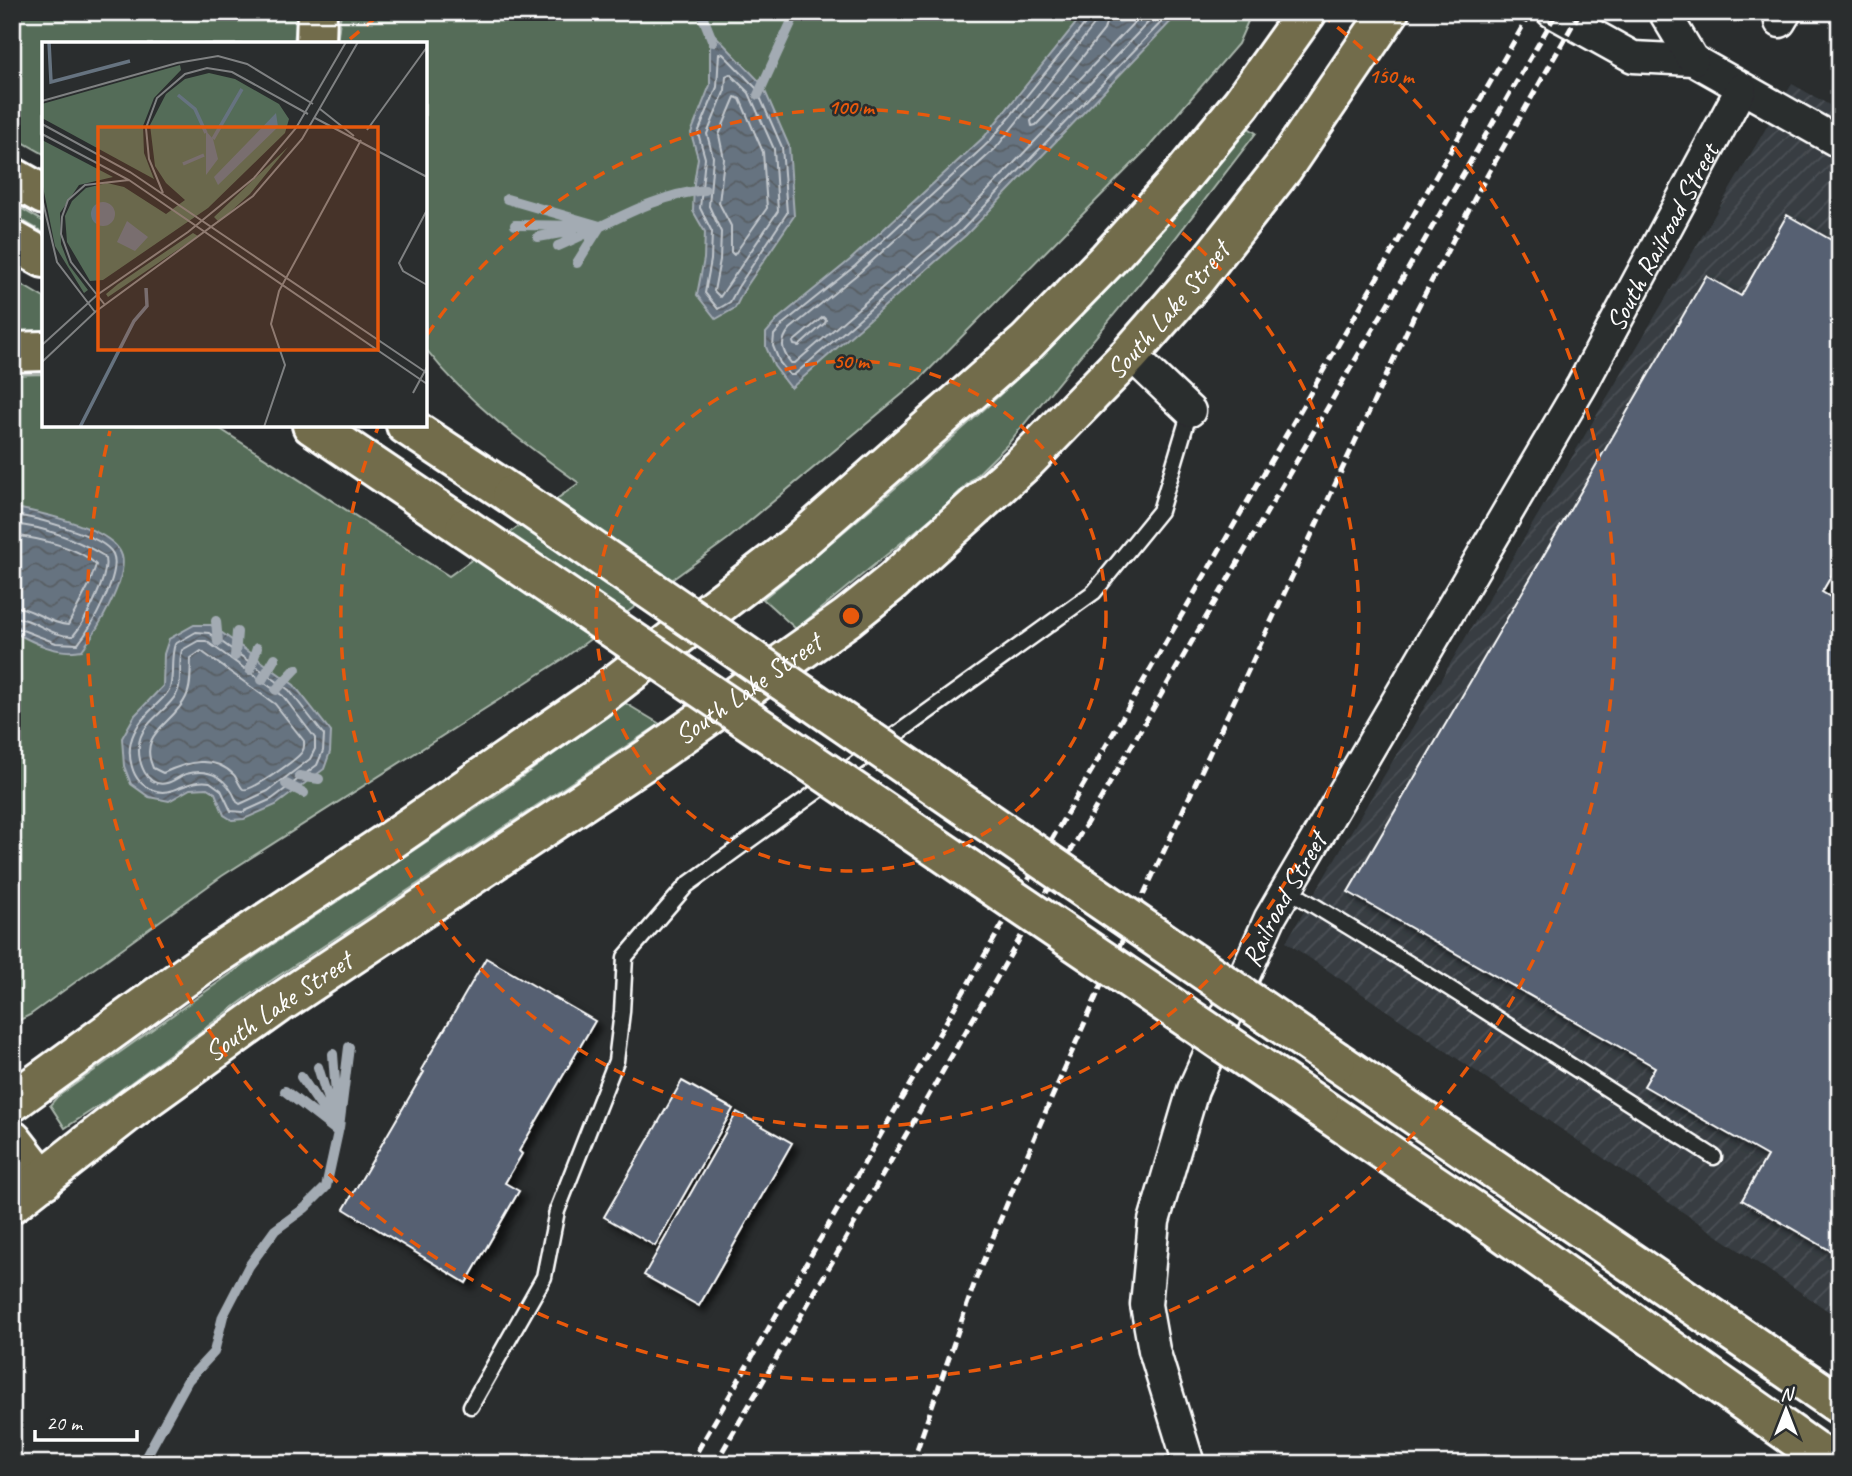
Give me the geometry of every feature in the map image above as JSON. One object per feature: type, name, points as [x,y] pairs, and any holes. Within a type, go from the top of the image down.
[{"type":"main road","points":[[316,42],[317,12]]},
{"type":"main road","points":[[12,1102],[200,966],[391,840],[596,699],[797,544],[1027,342],[1108,259],[1174,186],[1242,103],[1307,12]]},
{"type":"main road","name":"South Lake Street","points":[[12,1203],[132,1108],[278,1004],[650,757],[846,618],[948,533],[1026,461],[1130,354],[1194,281],[1283,168],[1389,12]]},
{"type":"main road","points":[[12,177],[42,194]]},
{"type":"main road","points":[[12,240],[42,257]]},
{"type":"main road","points":[[12,352],[42,351]]},
{"type":"main road","points":[[315,427],[1472,1210],[1833,1464]]},
{"type":"main road","points":[[420,430],[1840,1405]]},
{"type":"main road","points":[[12,1140],[43,1180]]},
{"type":"street","points":[[1552,12],[1633,57],[1693,60]]},
{"type":"street","points":[[1664,12],[1693,60],[1840,143]]},
{"type":"street","name":"South Railroad Street","points":[[1582,385],[1741,89]]},
{"type":"street","points":[[1130,354],[1190,411]]},
{"type":"street","name":"Railroad Street","points":[[1189,1464],[1154,1350],[1146,1305],[1154,1221],[1193,1090],[1270,918],[1582,385]]},
{"type":"lane","points":[[471,1406],[544,1277],[557,1211],[616,1061],[625,957],[687,885],[1094,592],[1160,511],[1190,411]]},
{"type":"lane","points":[[1287,889],[1449,988],[1714,1157]]},
{"type":"shaded area","points":[[1792,84],[1840,111],[1840,1319],[1286,942]]},
{"type":"green space","points":[[12,12],[297,12],[294,42],[42,42],[42,153],[12,136]]},
{"type":"green space","points":[[341,12],[1252,12],[1238,44],[1148,148],[918,381],[728,539],[563,659],[222,876],[30,1015],[12,1024],[12,375],[42,374],[42,427],[217,427],[449,576],[579,483],[478,404],[427,350],[427,42],[337,42]]},
{"type":"green space","points":[[1247,127],[1256,133],[1154,266],[1007,445],[940,511],[796,629],[763,599],[957,434],[1080,318],[1194,193]]},
{"type":"green space","points":[[12,203],[42,221],[42,232],[12,214]]},
{"type":"green space","points":[[12,279],[42,297],[42,331],[12,333]]},
{"type":"green space","points":[[625,703],[660,724],[260,988],[65,1128],[50,1105],[57,1097],[257,955],[498,794]]},
{"type":"water","points":[[1085,12],[1180,12],[966,235],[791,388],[774,366],[766,347],[766,333],[779,318],[850,260],[985,136]]},
{"type":"water","points":[[710,30],[762,84],[789,146],[794,216],[744,290],[735,308],[716,319],[697,295],[704,259],[705,232],[693,211],[698,158],[691,133],[710,85]]},
{"type":"water","points":[[12,509],[92,530],[106,537],[122,556],[123,566],[116,591],[82,650],[55,649],[37,644],[12,631]]},
{"type":"water","points":[[194,625],[211,625],[294,685],[331,732],[330,752],[324,769],[276,805],[244,819],[232,820],[224,815],[215,793],[207,788],[190,789],[169,801],[149,797],[131,784],[124,766],[122,738],[135,715],[163,686],[164,654],[169,639]]},
{"type":"building","points":[[1787,215],[1840,245],[1840,561],[1822,592],[1840,603],[1840,1256],[1742,1200],[1767,1156],[1644,1086],[1655,1067],[1348,892],[1706,276],[1741,296]]},
{"type":"building","points":[[486,958],[595,1021],[519,1151],[522,1154],[505,1183],[519,1191],[466,1283],[344,1209],[424,1072],[421,1070]]},
{"type":"building","points":[[682,1081],[733,1109],[655,1246],[604,1217]]},
{"type":"building","points":[[737,1112],[792,1143],[699,1306],[644,1275]]},
{"type":"waterway","points":[[701,12],[713,42]]},
{"type":"waterway","points":[[758,95],[796,12]]},
{"type":"waterway","points":[[558,246],[666,198],[705,190]]},
{"type":"waterway","points":[[507,199],[600,226]]},
{"type":"waterway","points":[[515,225],[587,226]]},
{"type":"waterway","points":[[577,263],[599,228]]},
{"type":"waterway","points":[[538,237],[573,231]]},
{"type":"waterway","points":[[216,621],[218,642]]},
{"type":"waterway","points":[[235,656],[237,632]]},
{"type":"waterway","points":[[250,670],[257,648]]},
{"type":"waterway","points":[[262,680],[275,658]]},
{"type":"waterway","points":[[276,690],[296,669]]},
{"type":"waterway","points":[[299,776],[319,779]]},
{"type":"waterway","points":[[286,784],[304,793]]},
{"type":"waterway","points":[[339,1128],[349,1047]]},
{"type":"waterway","points":[[333,1054],[337,1108]]},
{"type":"waterway","points":[[142,1464],[188,1380],[214,1352],[223,1316],[249,1266],[275,1230],[305,1208],[326,1187],[338,1132],[318,1067]]},
{"type":"waterway","points":[[301,1077],[331,1121]]},
{"type":"waterway","points":[[285,1091],[338,1132]]},
{"type":"railway","points":[[690,1464],[1531,12]]},
{"type":"railway","points":[[715,1464],[1557,12]]},
{"type":"railway","points":[[912,1464],[977,1276],[1100,988],[1417,309],[1479,190],[1580,12]]}]
